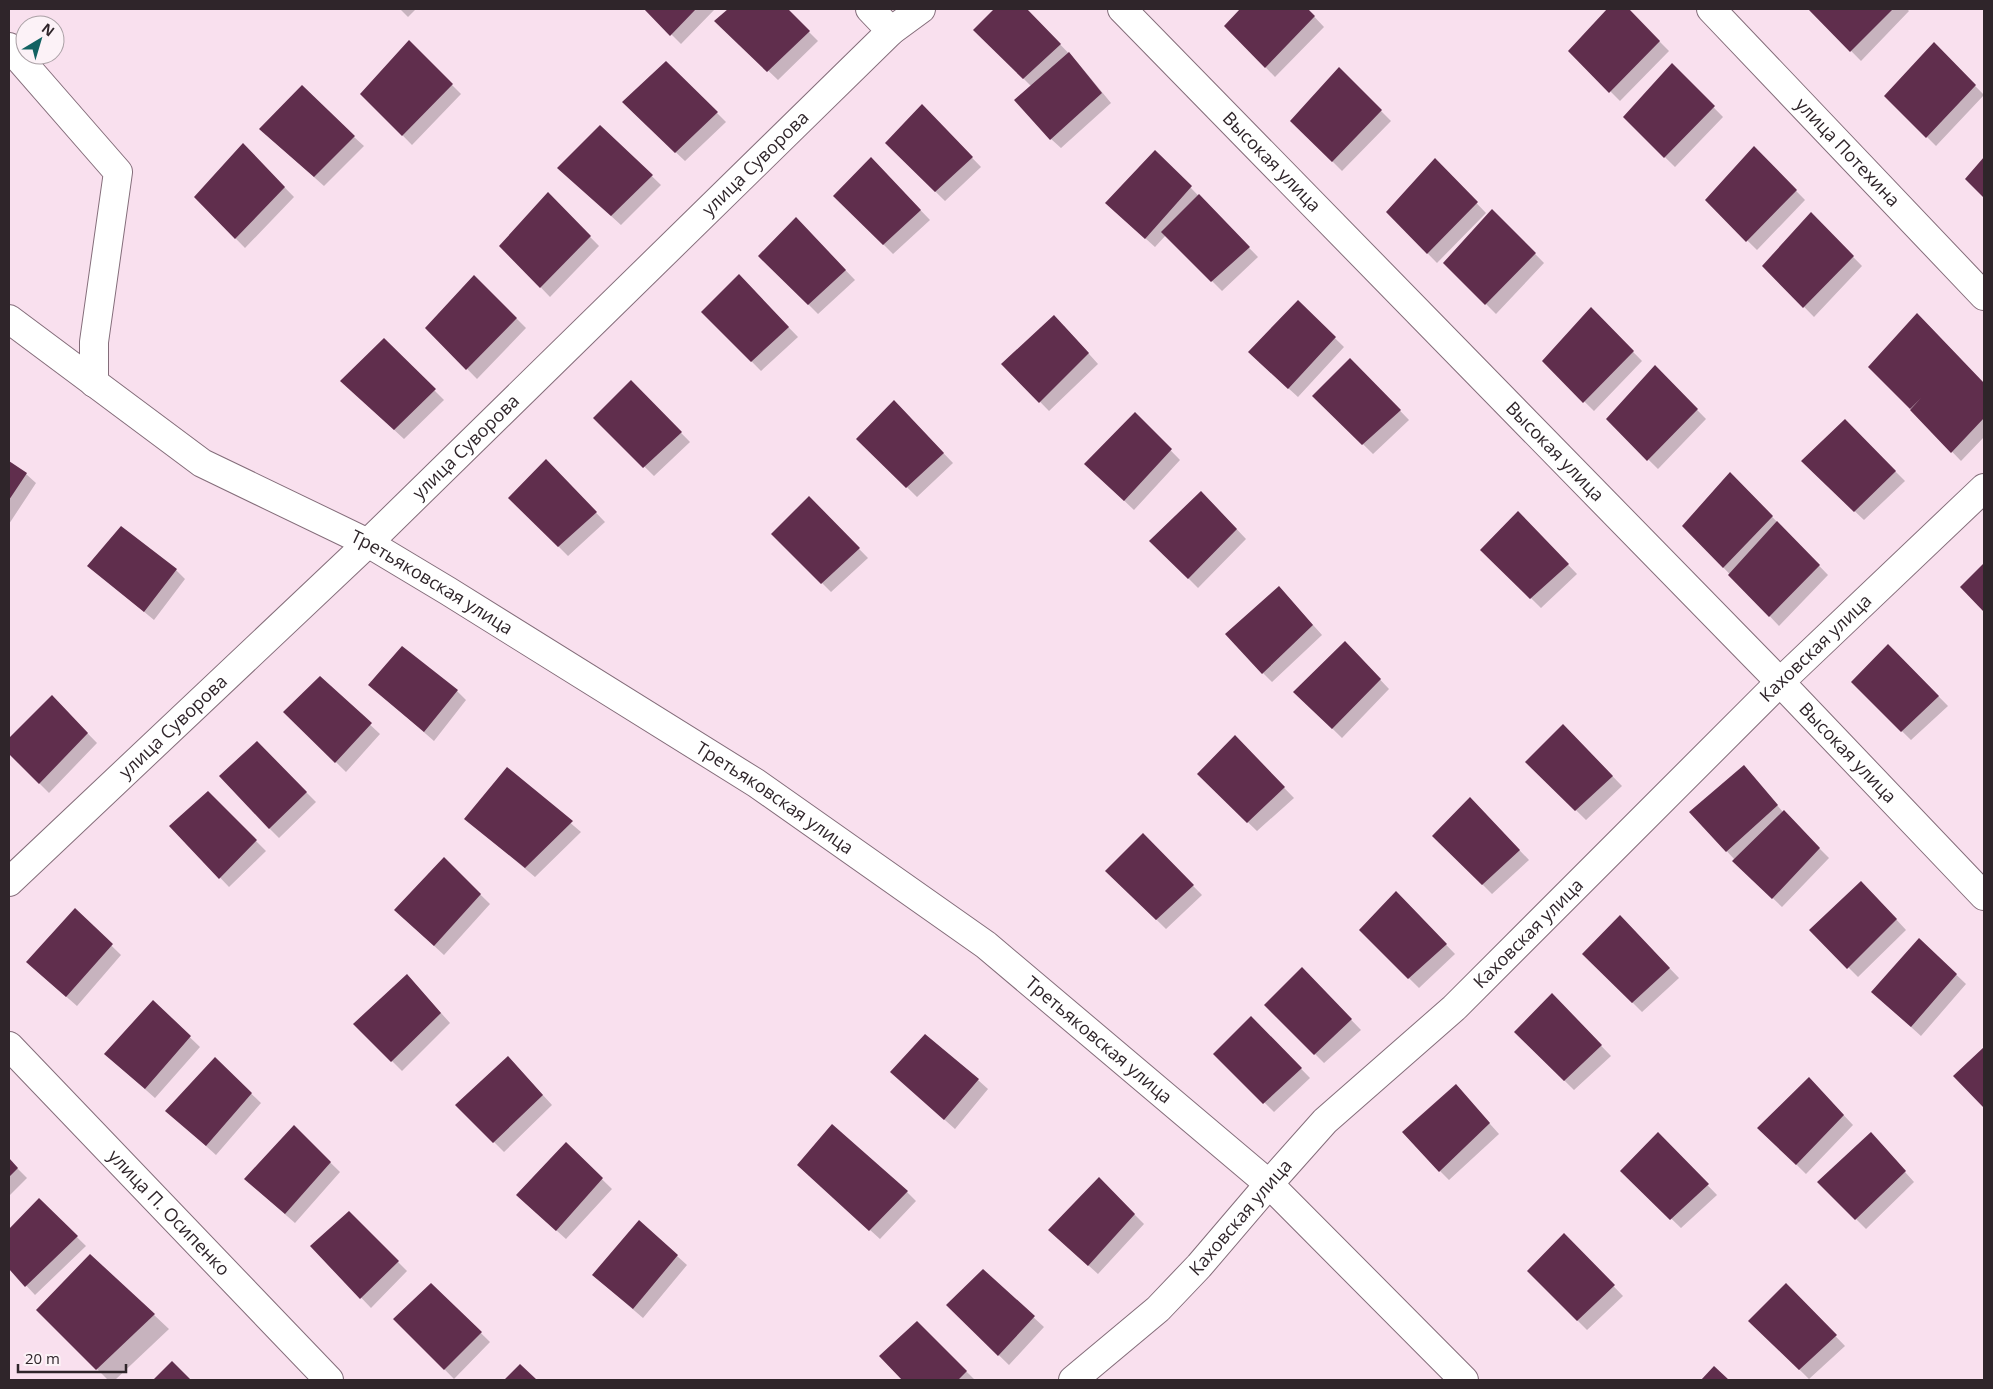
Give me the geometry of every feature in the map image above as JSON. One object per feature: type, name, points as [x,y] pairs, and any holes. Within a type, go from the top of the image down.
[{"type":"street","points":[[870,9],[892,31]]},
{"type":"street","name":"улица Суворова","points":[[9,882],[368,542],[892,31],[920,9]]},
{"type":"street","name":"Высокая улица","points":[[1122,9],[1780,682],[1984,896]]},
{"type":"street","name":"улица Потехина","points":[[1711,9],[1984,296]]},
{"type":"street","points":[[9,47],[118,172],[94,342],[94,383]]},
{"type":"street","name":"Третьяковская улица","points":[[9,319],[202,463],[368,542],[756,783],[986,944],[1269,1184],[1464,1380]]},
{"type":"street","name":"Каховская улица","points":[[1073,1380],[1158,1309],[1199,1266],[1325,1121],[1454,1008],[1780,682],[1984,488]]},
{"type":"street","name":"улица П. Осипенко","points":[[9,1046],[329,1380]]},
{"type":"building","points":[[644,9],[696,9],[670,36]]},
{"type":"building","points":[[728,9],[788,9],[810,31],[767,72],[714,21]]},
{"type":"building","points":[[994,9],[1027,9],[1061,44],[1023,79],[973,30]]},
{"type":"building","points":[[1240,9],[1308,9],[1315,16],[1265,68],[1224,26]]},
{"type":"building","points":[[1607,9],[1629,9],[1660,41],[1609,93],[1568,51]]},
{"type":"building","points":[[1893,9],[1850,52],[1809,10]]},
{"type":"building","points":[[409,40],[453,84],[402,136],[360,94]]},
{"type":"building","points":[[1934,42],[1976,85],[1926,138],[1884,96]]},
{"type":"building","points":[[1069,52],[1102,93],[1050,140],[1014,100]]},
{"type":"building","points":[[666,61],[718,112],[675,153],[622,102]]},
{"type":"building","points":[[1672,63],[1715,106],[1664,158],[1623,117]]},
{"type":"building","points":[[1339,67],[1382,110],[1332,162],[1290,121]]},
{"type":"building","points":[[302,85],[355,136],[314,177],[259,129]]},
{"type":"building","points":[[922,104],[973,157],[935,192],[885,143]]},
{"type":"building","points":[[600,125],[653,175],[611,216],[557,168]]},
{"type":"building","points":[[243,143],[285,187],[235,239],[194,197]]},
{"type":"building","points":[[1754,146],[1797,190],[1746,242],[1705,200]]},
{"type":"building","points":[[1155,150],[1192,186],[1145,239],[1105,203]]},
{"type":"building","points":[[871,157],[921,210],[883,245],[833,196]]},
{"type":"building","points":[[1984,157],[1984,198],[1965,179]]},
{"type":"building","points":[[1435,158],[1478,202],[1427,254],[1386,212]]},
{"type":"building","points":[[548,192],[591,236],[540,288],[499,246]]},
{"type":"building","points":[[1199,194],[1250,247],[1211,282],[1161,232]]},
{"type":"building","points":[[1492,209],[1536,253],[1485,305],[1443,263]]},
{"type":"building","points":[[1811,212],[1854,256],[1803,308],[1762,266]]},
{"type":"building","points":[[796,217],[846,270],[808,305],[758,256]]},
{"type":"building","points":[[739,274],[789,327],[751,362],[701,312]]},
{"type":"building","points":[[474,275],[517,318],[466,370],[425,328]]},
{"type":"building","points":[[1298,300],[1336,337],[1288,389],[1248,352]]},
{"type":"building","points":[[1591,307],[1634,351],[1583,403],[1542,361]]},
{"type":"building","points":[[1917,313],[1984,383],[1984,418],[1951,453],[1910,410],[1921,398],[1910,409],[1868,367]]},
{"type":"building","points":[[1054,315],[1089,353],[1039,403],[1001,364]]},
{"type":"building","points":[[384,338],[436,389],[394,430],[340,381]]},
{"type":"building","points":[[1350,358],[1401,410],[1362,445],[1312,396]]},
{"type":"building","points":[[1655,365],[1698,409],[1647,461],[1606,419]]},
{"type":"building","points":[[631,380],[682,432],[643,468],[593,418]]},
{"type":"building","points":[[894,400],[944,453],[906,488],[856,439]]},
{"type":"building","points":[[1135,412],[1172,449],[1124,501],[1084,464]]},
{"type":"building","points":[[1845,419],[1896,471],[1854,512],[1801,461]]},
{"type":"building","points":[[546,459],[597,512],[558,547],[508,498]]},
{"type":"building","points":[[9,461],[27,473],[9,500]]},
{"type":"building","points":[[1730,472],[1773,516],[1723,568],[1682,526]]},
{"type":"building","points":[[1201,491],[1237,529],[1188,579],[1149,541]]},
{"type":"building","points":[[809,496],[860,548],[821,584],[771,534]]},
{"type":"building","points":[[1518,511],[1569,564],[1530,599],[1480,550]]},
{"type":"building","points":[[1777,521],[1820,565],[1769,617],[1728,575]]},
{"type":"building","points":[[121,526],[177,569],[144,612],[87,566]]},
{"type":"building","points":[[1984,563],[1984,612],[1960,587]]},
{"type":"building","points":[[1279,586],[1313,625],[1262,674],[1225,634]]},
{"type":"building","points":[[1345,641],[1381,679],[1332,729],[1293,692]]},
{"type":"building","points":[[1888,644],[1939,696],[1901,732],[1851,682]]},
{"type":"building","points":[[402,646],[458,690],[424,732],[368,685]]},
{"type":"building","points":[[320,676],[372,723],[335,763],[283,712]]},
{"type":"building","points":[[52,695],[88,733],[39,784],[9,754],[9,738]]},
{"type":"building","points":[[1563,724],[1613,776],[1575,811],[1525,762]]},
{"type":"building","points":[[1235,735],[1285,787],[1247,823],[1197,774]]},
{"type":"building","points":[[257,741],[307,792],[269,829],[219,776]]},
{"type":"building","points":[[1744,765],[1778,805],[1726,852],[1689,812]]},
{"type":"building","points":[[507,767],[573,821],[525,868],[464,819]]},
{"type":"building","points":[[208,791],[257,840],[219,879],[169,826]]},
{"type":"building","points":[[1470,797],[1520,850],[1482,885],[1432,836]]},
{"type":"building","points":[[1784,810],[1820,848],[1772,899],[1732,861]]},
{"type":"building","points":[[1143,833],[1194,885],[1156,920],[1105,871]]},
{"type":"building","points":[[444,857],[481,894],[434,946],[394,910]]},
{"type":"building","points":[[1861,881],[1897,919],[1847,969],[1809,930]]},
{"type":"building","points":[[1396,891],[1447,944],[1408,979],[1359,930]]},
{"type":"building","points":[[75,908],[113,944],[66,997],[26,962]]},
{"type":"building","points":[[1620,915],[1670,968],[1632,1003],[1582,954]]},
{"type":"building","points":[[1919,938],[1957,974],[1911,1027],[1871,992]]},
{"type":"building","points":[[1302,967],[1352,1019],[1314,1055],[1264,1005]]},
{"type":"building","points":[[407,974],[441,1013],[391,1062],[353,1024]]},
{"type":"building","points":[[1552,993],[1602,1045],[1564,1081],[1514,1032]]},
{"type":"building","points":[[153,1000],[191,1036],[145,1089],[104,1054]]},
{"type":"building","points":[[1251,1016],[1302,1068],[1263,1104],[1213,1054]]},
{"type":"building","points":[[925,1034],[979,1079],[944,1120],[890,1072]]},
{"type":"building","points":[[1984,1047],[1984,1108],[1953,1076]]},
{"type":"building","points":[[508,1056],[543,1095],[493,1143],[455,1105]]},
{"type":"building","points":[[215,1057],[252,1093],[206,1146],[165,1111]]},
{"type":"building","points":[[1809,1077],[1844,1115],[1796,1165],[1757,1128]]},
{"type":"building","points":[[1456,1084],[1490,1123],[1439,1172],[1402,1132]]},
{"type":"building","points":[[832,1124],[908,1191],[869,1231],[797,1165]]},
{"type":"building","points":[[294,1125],[331,1162],[285,1214],[244,1179]]},
{"type":"building","points":[[1658,1132],[1709,1184],[1670,1220],[1620,1171]]},
{"type":"building","points":[[1871,1132],[1906,1171],[1855,1220],[1817,1182]]},
{"type":"building","points":[[566,1142],[603,1178],[556,1231],[516,1195]]},
{"type":"building","points":[[9,1158],[18,1168],[9,1177]]},
{"type":"building","points":[[1099,1177],[1135,1214],[1088,1266],[1048,1230]]},
{"type":"building","points":[[39,1198],[78,1236],[25,1287],[9,1269],[9,1229]]},
{"type":"building","points":[[349,1211],[399,1261],[360,1299],[310,1246]]},
{"type":"building","points":[[639,1220],[678,1255],[633,1309],[592,1275]]},
{"type":"building","points":[[1564,1233],[1615,1285],[1577,1321],[1527,1271]]},
{"type":"building","points":[[90,1254],[155,1314],[96,1370],[36,1310]]},
{"type":"building","points":[[983,1269],[1035,1316],[998,1356],[946,1305]]},
{"type":"building","points":[[431,1283],[482,1332],[444,1370],[393,1319]]},
{"type":"building","points":[[1786,1283],[1837,1335],[1799,1370],[1748,1321]]},
{"type":"building","points":[[917,1321],[967,1371],[958,1380],[902,1380],[879,1356]]},
{"type":"building","points":[[172,1361],[191,1380],[153,1380]]},
{"type":"building","points":[[520,1364],[537,1380],[504,1380]]},
{"type":"building","points":[[1714,1366],[1729,1380],[1701,1380]]}]
